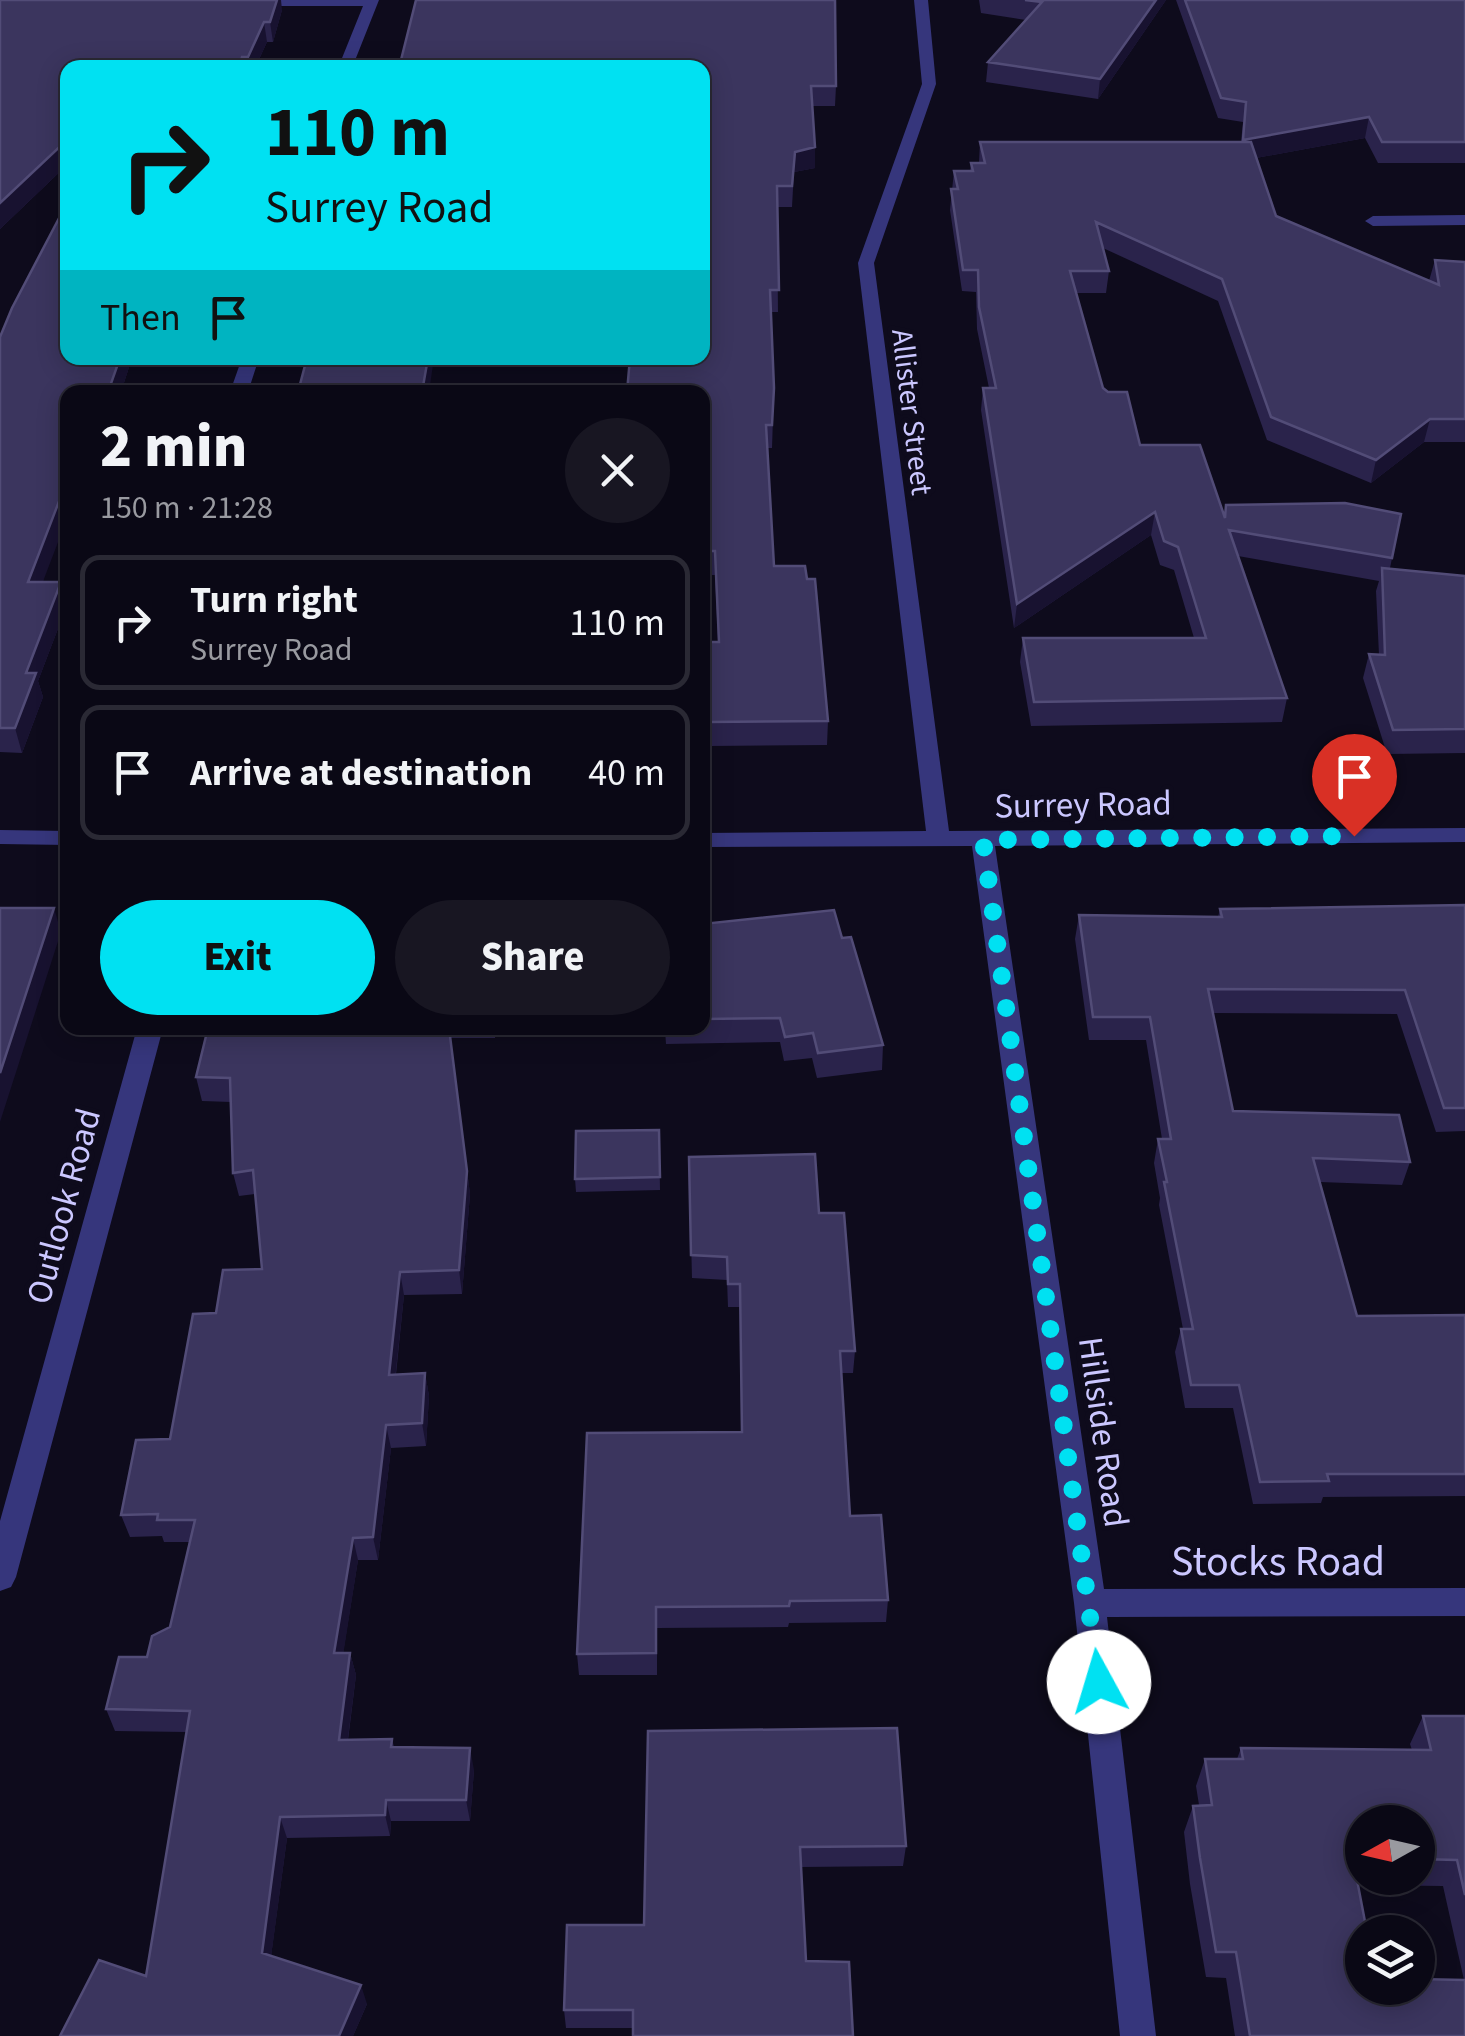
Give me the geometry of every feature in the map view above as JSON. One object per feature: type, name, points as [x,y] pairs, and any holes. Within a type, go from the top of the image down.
[{"type":"street","name":"Allister Street","points":[[921,0],[929,84],[866,262],[938,841]]},
{"type":"street","points":[[238,2],[371,1],[347,60]]},
{"type":"street","points":[[1373,221],[1465,220]]},
{"type":"street","name":"Surrey Road","points":[[710,840],[1465,835]]},
{"type":"street","points":[[0,837],[60,838]]},
{"type":"street","name":"Hillside Road","points":[[983,840],[1090,1603],[1138,2036]]},
{"type":"street","name":"Outlook Road","points":[[0,1577],[148,1035]]},
{"type":"street","name":"Stocks Road","points":[[1090,1603],[1465,1602]]},
{"type":"building","points":[[0,0],[277,0],[270,22],[264,22],[248,57],[241,60],[60,60],[60,147],[0,203]]},
{"type":"building","points":[[416,0],[835,0],[836,86],[811,86],[815,147],[795,152],[792,186],[777,186],[779,290],[770,290],[774,388],[772,425],[766,425],[774,566],[805,566],[807,579],[815,579],[828,721],[710,722],[710,642],[719,642],[715,551],[710,551],[710,385],[628,385],[629,365],[710,365],[710,60],[401,60]]},
{"type":"building","points":[[1025,0],[1156,0],[1100,79],[988,62],[1042,2]]},
{"type":"building","points":[[1185,0],[1465,0],[1465,142],[1382,142],[1369,117],[1243,140],[1246,102],[1221,98]]},
{"type":"building","points":[[980,142],[1251,142],[1276,216],[1439,285],[1435,260],[1465,262],[1465,419],[1430,419],[1376,460],[1271,417],[1222,279],[1096,222],[1109,271],[1070,271],[1103,388],[1108,392],[1127,392],[1140,445],[1200,445],[1225,518],[1226,505],[1345,503],[1401,514],[1392,558],[1229,530],[1287,698],[1034,702],[1023,638],[1206,638],[1178,547],[1164,541],[1155,512],[1017,604],[983,388],[996,388],[979,307],[978,270],[963,270],[951,189],[958,189],[954,171],[973,171],[971,163],[985,163]]},
{"type":"building","points":[[60,216],[60,365],[118,365],[110,385],[60,385],[60,499],[28,582],[60,585],[26,673],[36,673],[15,728],[0,728],[0,337]]},
{"type":"building","points":[[305,365],[427,365],[423,385],[300,385]]},
{"type":"building","points":[[1382,568],[1465,576],[1465,729],[1393,730],[1369,654],[1385,655]]},
{"type":"building","points":[[1465,905],[1465,1108],[1444,1108],[1405,990],[1208,989],[1233,1111],[1399,1115],[1410,1162],[1313,1158],[1357,1316],[1465,1315],[1465,1474],[1327,1474],[1329,1481],[1260,1482],[1239,1385],[1191,1385],[1181,1329],[1193,1329],[1158,1139],[1171,1139],[1150,1017],[1093,1017],[1079,915],[1222,917],[1220,909]]},
{"type":"building","points":[[0,908],[54,908],[0,1073]]},
{"type":"building","points":[[834,910],[842,938],[851,937],[883,1045],[818,1053],[813,1033],[785,1037],[780,1018],[710,1019],[710,923]]},
{"type":"building","points":[[206,1035],[450,1035],[467,1171],[459,1270],[400,1272],[389,1375],[425,1373],[422,1423],[386,1425],[373,1537],[353,1538],[334,1653],[350,1653],[339,1740],[392,1739],[391,1747],[470,1748],[466,1800],[386,1800],[385,1815],[280,1817],[262,1953],[361,1985],[339,2036],[60,2036],[99,1960],[146,1976],[190,1711],[106,1709],[119,1657],[147,1657],[152,1636],[170,1627],[195,1520],[157,1520],[158,1514],[121,1515],[136,1440],[170,1439],[193,1314],[216,1313],[223,1270],[262,1269],[253,1170],[233,1173],[230,1078],[196,1077]]},
{"type":"building","points":[[659,1130],[660,1177],[575,1179],[576,1131]]},
{"type":"building","points":[[815,1154],[819,1213],[844,1213],[855,1351],[840,1351],[850,1516],[881,1515],[888,1600],[790,1601],[789,1606],[656,1607],[656,1653],[577,1654],[587,1433],[742,1432],[740,1284],[728,1284],[727,1257],[691,1255],[689,1157]]},
{"type":"building","points":[[1423,1716],[1465,1716],[1465,1895],[1457,1860],[1435,1859],[1435,1805],[1345,1805],[1345,1895],[1360,1895],[1364,1915],[1345,1915],[1345,2005],[1435,2005],[1435,1979],[1465,1980],[1465,2036],[1250,2036],[1236,1952],[1216,1952],[1200,1858],[1193,1806],[1212,1805],[1205,1759],[1243,1759],[1241,1748],[1431,1750]]},
{"type":"building","points":[[897,1728],[906,1846],[800,1847],[806,1961],[849,1962],[853,2036],[633,2036],[633,2010],[564,2010],[567,1925],[644,1925],[648,1731]]},
{"type":"route","points":[[1099,1682],[983,840],[1354,836]]}]
